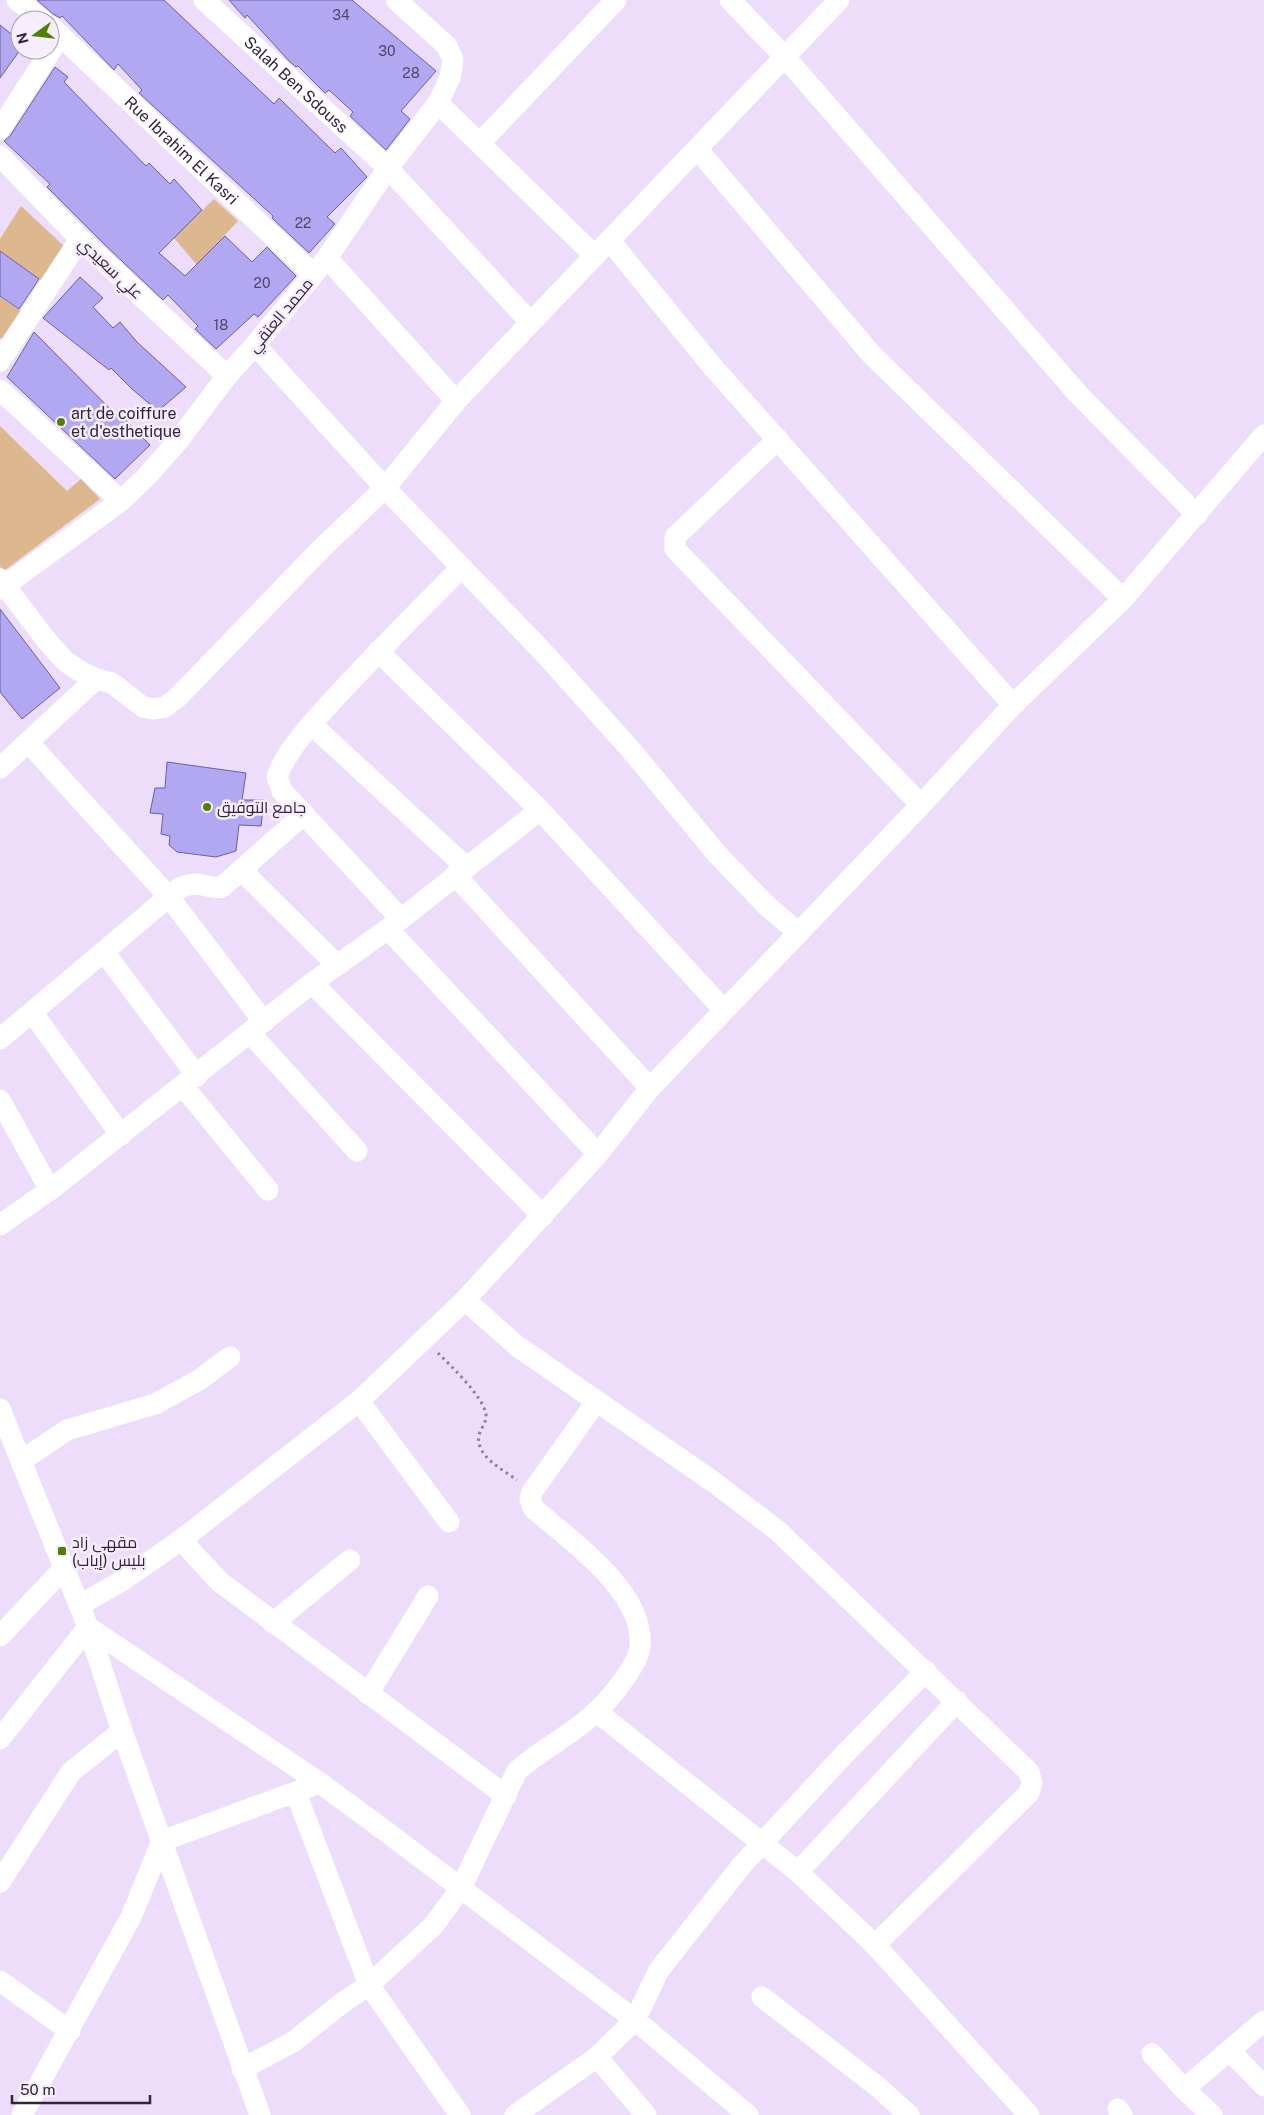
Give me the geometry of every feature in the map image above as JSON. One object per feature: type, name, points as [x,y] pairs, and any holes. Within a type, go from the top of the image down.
[{"type":"street","points":[[17,0],[30,10]]},
{"type":"street","name":"Salah Ben Sdouss","points":[[204,0],[388,168],[530,322]]},
{"type":"street","name":"محمد العتقي","points":[[2,584],[121,501],[178,440],[227,376],[327,258],[388,168],[438,103],[450,78],[453,60],[447,46],[396,0]]},
{"type":"street","points":[[480,143],[616,0]]},
{"type":"street","points":[[730,0],[784,56],[1078,394],[1197,515]]},
{"type":"street","points":[[2,584],[65,661],[96,679],[112,683],[143,707],[154,710],[165,707],[178,698],[320,549],[384,488],[456,401],[530,322],[698,150],[784,56],[839,0]]},
{"type":"street","name":"Rue Ibrahim El Kasri","points":[[60,35],[313,274]]},
{"type":"street","points":[[0,129],[39,60]]},
{"type":"street","points":[[438,103],[480,143],[602,249],[778,439],[1013,705]]},
{"type":"street","points":[[698,150],[872,355],[1123,599]]},
{"type":"street","name":"علي سعيدي","points":[[0,156],[80,239],[227,376]]},
{"type":"street","points":[[0,361],[80,239]]},
{"type":"street","points":[[327,258],[456,401]]},
{"type":"street","points":[[255,345],[384,488],[545,654],[631,750],[716,854],[767,906],[799,933]]},
{"type":"street","points":[[0,390],[121,501]]},
{"type":"street","points":[[80,1605],[120,1582],[181,1540],[359,1401],[425,1340],[543,1216],[598,1154],[650,1088],[921,805],[1013,705],[1123,599],[1264,435]]},
{"type":"street","points":[[778,439],[675,537],[675,549],[921,805]]},
{"type":"street","points":[[461,568],[378,651],[312,724],[284,763],[277,777],[282,792],[394,924],[598,1154]]},
{"type":"street","points":[[378,651],[540,810],[724,1010]]},
{"type":"street","points":[[0,768],[96,679]]},
{"type":"street","points":[[312,724],[461,872],[650,1088]]},
{"type":"street","points":[[28,742],[169,897],[257,1027],[357,1151]]},
{"type":"street","points":[[0,1225],[50,1190],[312,983],[394,924],[540,810]]},
{"type":"street","points":[[0,1039],[169,897],[191,883],[205,884],[214,888],[222,887],[303,815]]},
{"type":"street","points":[[241,870],[337,965]]},
{"type":"street","points":[[104,952],[190,1081],[268,1190]]},
{"type":"street","points":[[312,983],[543,1216]]},
{"type":"street","points":[[32,1012],[121,1135]]},
{"type":"street","points":[[0,1100],[50,1190]]},
{"type":"street","points":[[465,1300],[517,1346],[715,1483],[778,1531],[926,1671],[1029,1772],[1032,1783],[1029,1793],[875,1945]]},
{"type":"street","points":[[21,1461],[67,1430],[155,1404],[199,1380],[230,1357]]},
{"type":"street","points":[[359,1401],[449,1522]]},
{"type":"street","points":[[242,2069],[294,2042],[342,2003],[369,1985],[433,1926],[460,1888],[517,1771],[597,1712],[634,1663],[640,1647],[639,1624],[616,1583],[596,1561],[534,1509],[530,1499],[532,1492],[596,1402]]},
{"type":"street","points":[[0,1409],[88,1626],[122,1731],[260,2115]]},
{"type":"street","points":[[181,1540],[220,1582],[506,1796]]},
{"type":"street","points":[[273,1623],[350,1560]]},
{"type":"street","points":[[0,1636],[65,1567]]},
{"type":"street","points":[[368,1694],[428,1596]]},
{"type":"street","points":[[0,1739],[88,1626]]},
{"type":"street","points":[[88,1626],[320,1783],[635,2020],[748,2115]]},
{"type":"street","points":[[515,2115],[597,2057],[635,2020],[659,1970],[762,1843],[926,1671]]},
{"type":"street","points":[[798,1872],[957,1701]]},
{"type":"street","points":[[597,1712],[798,1872],[875,1945],[1029,2115]]},
{"type":"street","points":[[0,1882],[71,1772],[122,1731]]},
{"type":"street","points":[[22,2115],[70,2031],[131,1917],[162,1841],[320,1783]]},
{"type":"street","points":[[296,1793],[369,1985],[460,2115]]},
{"type":"street","points":[[0,1980],[70,2031]]},
{"type":"street","points":[[762,1997],[878,2087],[909,2115]]},
{"type":"street","points":[[1184,2089],[1264,2021]]},
{"type":"street","points":[[1230,2051],[1264,2086]]},
{"type":"street","points":[[1152,2054],[1184,2089],[1212,2115]]},
{"type":"street","points":[[597,2057],[646,2115]]},
{"type":"path","points":[[425,1340],[456,1371],[483,1408],[486,1420],[478,1439],[482,1453],[532,1492]]},
{"type":"shaded area","points":[[214,199],[238,221],[197,265],[174,238]]},
{"type":"shaded area","points":[[21,206],[65,247],[41,280],[0,251],[0,239]]},
{"type":"shaded area","points":[[0,297],[21,311],[3,340],[0,338]]},
{"type":"shaded area","points":[[0,426],[67,491],[81,479],[100,499],[5,570],[0,567]]},
{"type":"building","points":[[37,0],[164,0],[274,104],[279,98],[335,153],[341,148],[367,177],[327,217],[335,224],[309,253],[272,218],[273,216],[139,93],[142,90],[118,64],[114,70],[62,16],[60,18],[60,10],[48,10]]},
{"type":"building","points":[[229,0],[352,0],[436,71],[401,111],[410,119],[386,150],[350,116],[353,112],[329,90],[325,93],[298,66],[296,67],[289,61],[247,15],[245,18]]},
{"type":"building","points":[[0,25],[10,33],[10,60],[13,60],[0,78]]},
{"type":"building","points":[[55,67],[68,77],[64,82],[146,166],[149,163],[170,184],[174,179],[202,210],[159,253],[185,276],[225,236],[252,262],[267,247],[296,276],[258,317],[254,314],[216,349],[195,329],[198,326],[168,295],[163,300],[47,187],[50,184],[4,141],[10,136]]},
{"type":"building","points":[[0,251],[39,279],[19,309],[0,296]]},
{"type":"building","points":[[80,277],[103,298],[93,307],[113,328],[120,322],[137,342],[186,387],[158,411],[111,368],[109,370],[43,318]]},
{"type":"building","points":[[34,332],[119,418],[122,416],[150,445],[115,479],[7,377]]},
{"type":"building","points":[[0,609],[60,688],[22,719],[0,692]]},
{"type":"building","name":"جامع التوفيق","points":[[167,762],[246,773],[242,800],[264,800],[261,826],[239,825],[236,851],[216,857],[177,852],[169,845],[170,836],[161,834],[163,814],[150,813],[155,788],[165,788]]},
{"type":"place","name":"art de coiffure et d'esthetique","points":[[61,422]]},
{"type":"place","name":"جامع التوفيق","points":[[207,807]]},
{"type":"place","name":"مقهى زاد بليس (إياب)","points":[[62,1551]]}]
